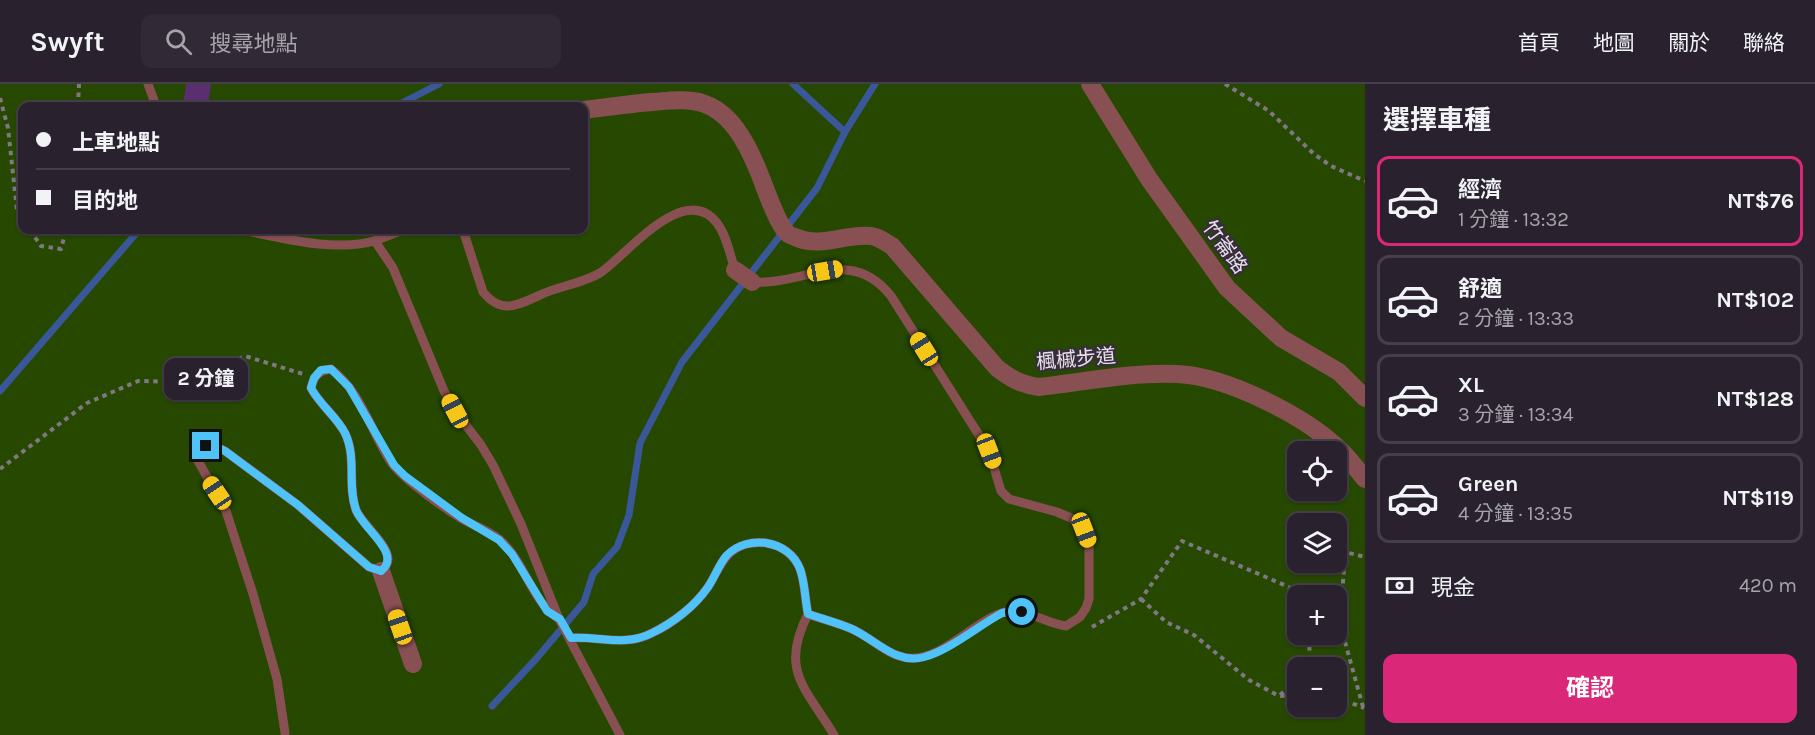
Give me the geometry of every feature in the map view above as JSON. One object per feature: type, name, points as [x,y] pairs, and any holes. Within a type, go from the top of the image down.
[{"type":"street","name":"竹崙路","points":[[1090,84],[1149,179],[1227,288],[1281,338],[1339,372],[1365,398]]},
{"type":"street","name":"楓槭步道","points":[[588,110],[675,100],[693,101],[720,113],[732,124],[749,149],[772,205],[787,233],[803,241],[815,243],[861,236],[882,239],[892,246],[998,368],[1010,378],[1025,385],[1039,387],[1156,374],[1178,374],[1228,384],[1273,405],[1316,431],[1341,451],[1365,479]]},
{"type":"street","points":[[735,270],[752,282]]},
{"type":"street","points":[[381,571],[413,664]]},
{"type":"lane","points":[[148,84],[155,102]]},
{"type":"lane","points":[[464,234],[483,292],[489,300],[508,307],[599,273],[618,259],[652,227],[679,213],[693,210],[707,214],[717,223],[735,270]]},
{"type":"lane","points":[[260,234],[323,245],[375,241],[393,234]]},
{"type":"lane","points":[[375,241],[393,268],[444,391],[455,411],[481,445],[502,484],[560,619],[620,735]]},
{"type":"lane","points":[[752,282],[767,283],[840,268],[856,271],[881,283],[989,451],[1001,491],[1009,499],[1071,518],[1084,530],[1089,542],[1089,599],[1086,608],[1074,623],[1066,626],[1012,611],[989,620],[941,650],[924,657],[911,658],[897,656],[846,626],[808,614]]},
{"type":"lane","points":[[285,733],[277,679],[253,594],[226,511],[197,459],[200,451],[206,446],[215,446],[225,451],[298,505],[369,567],[381,571],[387,567],[389,559],[386,551],[356,511],[353,497],[351,446],[343,430],[318,401],[311,388],[314,378],[321,370],[331,369],[339,375],[365,412],[394,465],[405,476],[462,518],[499,540],[512,554],[547,611],[560,619]]},
{"type":"lane","points":[[571,638],[630,641],[651,634],[673,621],[695,602],[707,588],[726,556],[740,545],[754,541],[769,543],[786,552],[800,570],[808,614],[795,645],[794,659],[797,674],[834,735]]},
{"type":"path","points":[[78,102],[79,84]]},
{"type":"path","points":[[1226,84],[1269,111],[1314,154],[1331,166],[1365,181]]},
{"type":"path","points":[[0,98],[8,128],[18,212]]},
{"type":"path","points":[[33,234],[41,246],[61,249],[65,234]]},
{"type":"path","points":[[0,469],[87,403],[138,381],[190,382],[245,356],[314,378]]},
{"type":"path","points":[[1074,623],[1086,630],[1141,599],[1182,541],[1287,586]]},
{"type":"path","points":[[1342,585],[1345,552],[1365,557]]},
{"type":"path","points":[[1141,599],[1166,622],[1194,635],[1248,680],[1279,696],[1287,696]]},
{"type":"path","points":[[1346,645],[1364,707]]},
{"type":"path","points":[[1279,696],[1287,689]]},
{"type":"path","points":[[1347,701],[1364,707]]},
{"type":"green space","points":[[0,84],[1365,84],[1365,735],[0,735]]},
{"type":"building","points":[[186,84],[211,84],[209,102],[184,102]]},
{"type":"waterway","points":[[404,102],[439,84]]},
{"type":"waterway","points":[[793,84],[845,132]]},
{"type":"waterway","points":[[492,706],[536,659],[584,602],[593,574],[617,547],[629,515],[640,443],[682,362],[817,188],[845,132],[875,84]]},
{"type":"waterway","points":[[0,391],[136,234]]},
{"type":"route","points":[[206,446],[215,446],[225,451],[298,505],[369,567],[381,571],[387,567],[389,559],[380,542],[366,527],[356,511],[353,497],[351,446],[343,430],[318,401],[311,388],[314,378],[321,370],[331,369],[349,387],[394,465],[429,495],[499,540],[512,554],[547,611],[560,619],[571,638],[630,641],[651,634],[673,621],[695,602],[707,588],[726,556],[740,545],[754,541],[769,543],[786,552],[794,560],[800,570],[808,614],[846,626],[897,656],[924,657],[941,650],[1002,613],[1022,612]]}]
